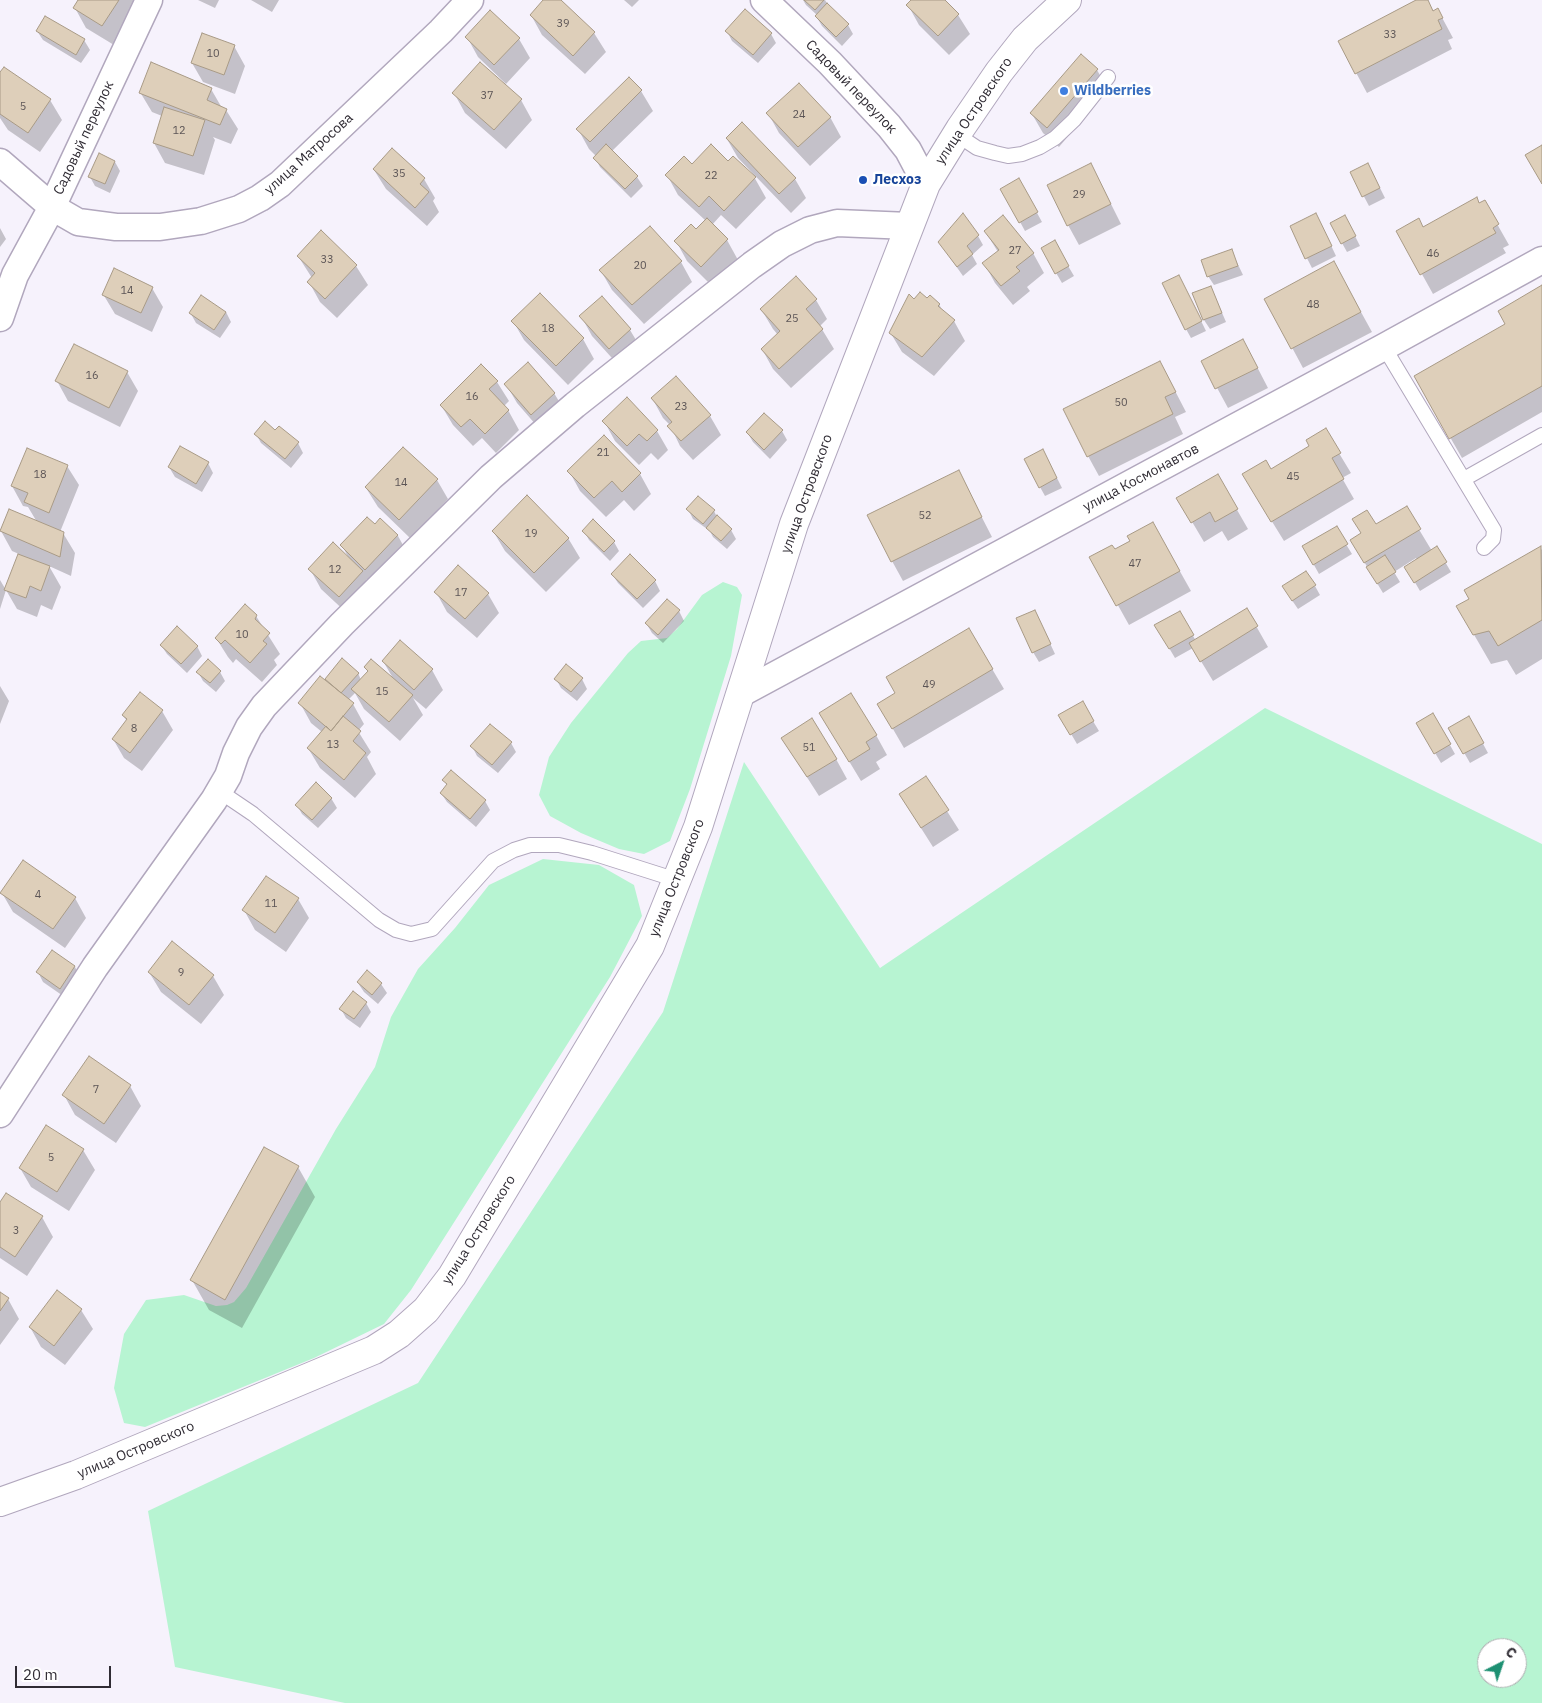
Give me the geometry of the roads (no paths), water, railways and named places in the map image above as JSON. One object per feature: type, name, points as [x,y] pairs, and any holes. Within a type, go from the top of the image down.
[{"type":"street","name":"Садовый переулок","points":[[0,318],[8,280],[52,207],[149,0]]},
{"type":"street","name":"улица Матросова","points":[[0,162],[52,207],[78,222],[116,227],[160,227],[201,221],[239,209],[260,198],[280,184],[441,31],[470,0]]},
{"type":"street","name":"Садовый переулок","points":[[764,0],[830,63],[889,126],[908,150],[926,184]]},
{"type":"street","name":"улица Островского","points":[[0,1502],[76,1475],[374,1350],[398,1334],[426,1310],[452,1276],[650,946],[698,828],[794,524],[926,184],[956,134],[999,72],[1025,39],[1067,0]]},
{"type":"street","points":[[0,1114],[95,967],[219,791],[228,776],[236,752],[249,727],[264,706],[342,624],[491,477],[575,405],[752,265],[782,244],[810,230],[837,223],[909,226]]},
{"type":"street","name":"улица Космонавтов","points":[[740,694],[1542,260]]},
{"type":"lane","points":[[956,134],[977,148],[1008,156],[1022,154],[1040,147],[1055,138],[1074,120],[1108,77]]},
{"type":"lane","points":[[1384,347],[1494,530],[1493,539],[1484,548]]},
{"type":"lane","points":[[1464,480],[1542,435]]},
{"type":"lane","points":[[219,791],[253,814],[379,920],[396,930],[412,934],[432,929],[493,861],[514,850],[530,845],[559,845],[592,853],[677,880]]},
{"type":"place","name":"Wildberries","points":[[1064,91]]},
{"type":"place","name":"Лесхоз","points":[[863,180]]}]
